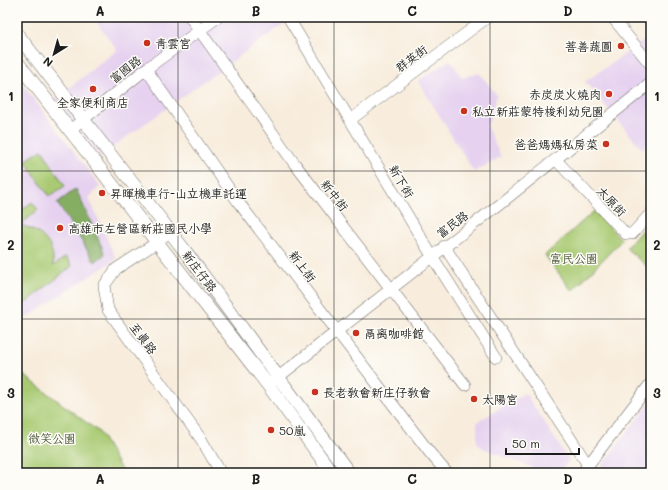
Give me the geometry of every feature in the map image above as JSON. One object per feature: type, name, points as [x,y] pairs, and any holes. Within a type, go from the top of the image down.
[{"type":"street","name":"新中街","points":[[190,17],[294,163],[464,385]]},
{"type":"street","name":"富國路","points":[[70,130],[146,69],[218,17]]},
{"type":"street","name":"新下街","points":[[288,17],[432,256],[496,357]]},
{"type":"street","name":"群英街","points":[[350,120],[488,17]]},
{"type":"street","points":[[612,17],[651,65]]},
{"type":"street","name":"新庄仔路","points":[[17,34],[170,231],[280,377],[349,473]]},
{"type":"street","name":"新庄仔路","points":[[17,62],[156,243],[268,385],[332,473]]},
{"type":"street","name":"新上街","points":[[146,69],[239,203],[430,453],[447,473]]},
{"type":"street","name":"富民路","points":[[268,385],[556,160],[651,83]]},
{"type":"street","name":"太原街","points":[[556,160],[626,234],[632,234],[651,213]]},
{"type":"street","name":"至真路","points":[[170,231],[156,243],[116,269],[104,286],[108,310],[201,439],[221,473]]},
{"type":"street","points":[[444,246],[585,469],[651,383]]},
{"type":"shaded area","points":[[93,17],[300,17],[284,24],[100,156],[55,99],[117,50]]},
{"type":"shaded area","points":[[651,36],[651,142],[642,149],[585,82]]},
{"type":"shaded area","name":"私立新莊蒙特梭利幼兒園","points":[[450,60],[462,78],[479,73],[497,95],[487,127],[501,157],[474,172],[418,81]]},
{"type":"shaded area","name":"高雄市左營區新莊國民小學","points":[[17,77],[100,186],[89,198],[116,259],[17,324]]},
{"type":"shaded area","points":[[525,393],[569,460],[559,473],[545,473],[483,448],[477,443],[477,422]]},
{"type":"shaded area","points":[[651,401],[651,473],[595,473],[630,429]]},
{"type":"green space","points":[[42,150],[65,186],[49,196],[25,161]]},
{"type":"green space","points":[[76,189],[105,254],[95,262],[57,203]]},
{"type":"green space","points":[[32,202],[38,210],[20,225],[34,231],[45,239],[52,251],[53,266],[66,257],[72,266],[17,310],[17,214]]},
{"type":"green space","name":"富民公園","points":[[594,211],[622,240],[572,291],[545,255]]},
{"type":"green space","points":[[642,230],[651,238],[651,270],[626,248]]},
{"type":"green space","name":"微笑公園","points":[[17,370],[99,432],[123,473],[17,473]]},
{"type":"place","name":"青雲宮","points":[[147,43]]},
{"type":"place","name":"菩善蔬圓","points":[[621,46]]},
{"type":"place","name":"全家便利商店","points":[[93,89]]},
{"type":"place","name":"赤炭炭火燒肉","points":[[609,94]]},
{"type":"place","name":"私立新莊蒙特梭利幼兒園","points":[[464,111]]},
{"type":"place","name":"爸爸媽媽私房菜","points":[[606,144]]},
{"type":"place","name":"昇暉機車行-山立機車託運","points":[[102,193]]},
{"type":"place","name":"高雄市左營區新莊國民小學","points":[[60,228]]},
{"type":"place","name":"鬲离咖啡館","points":[[356,333]]},
{"type":"place","name":"長老教會新庄仔教會","points":[[315,392]]},
{"type":"place","name":"太陽宮","points":[[474,399]]},
{"type":"place","name":"50嵐","points":[[271,430]]}]
